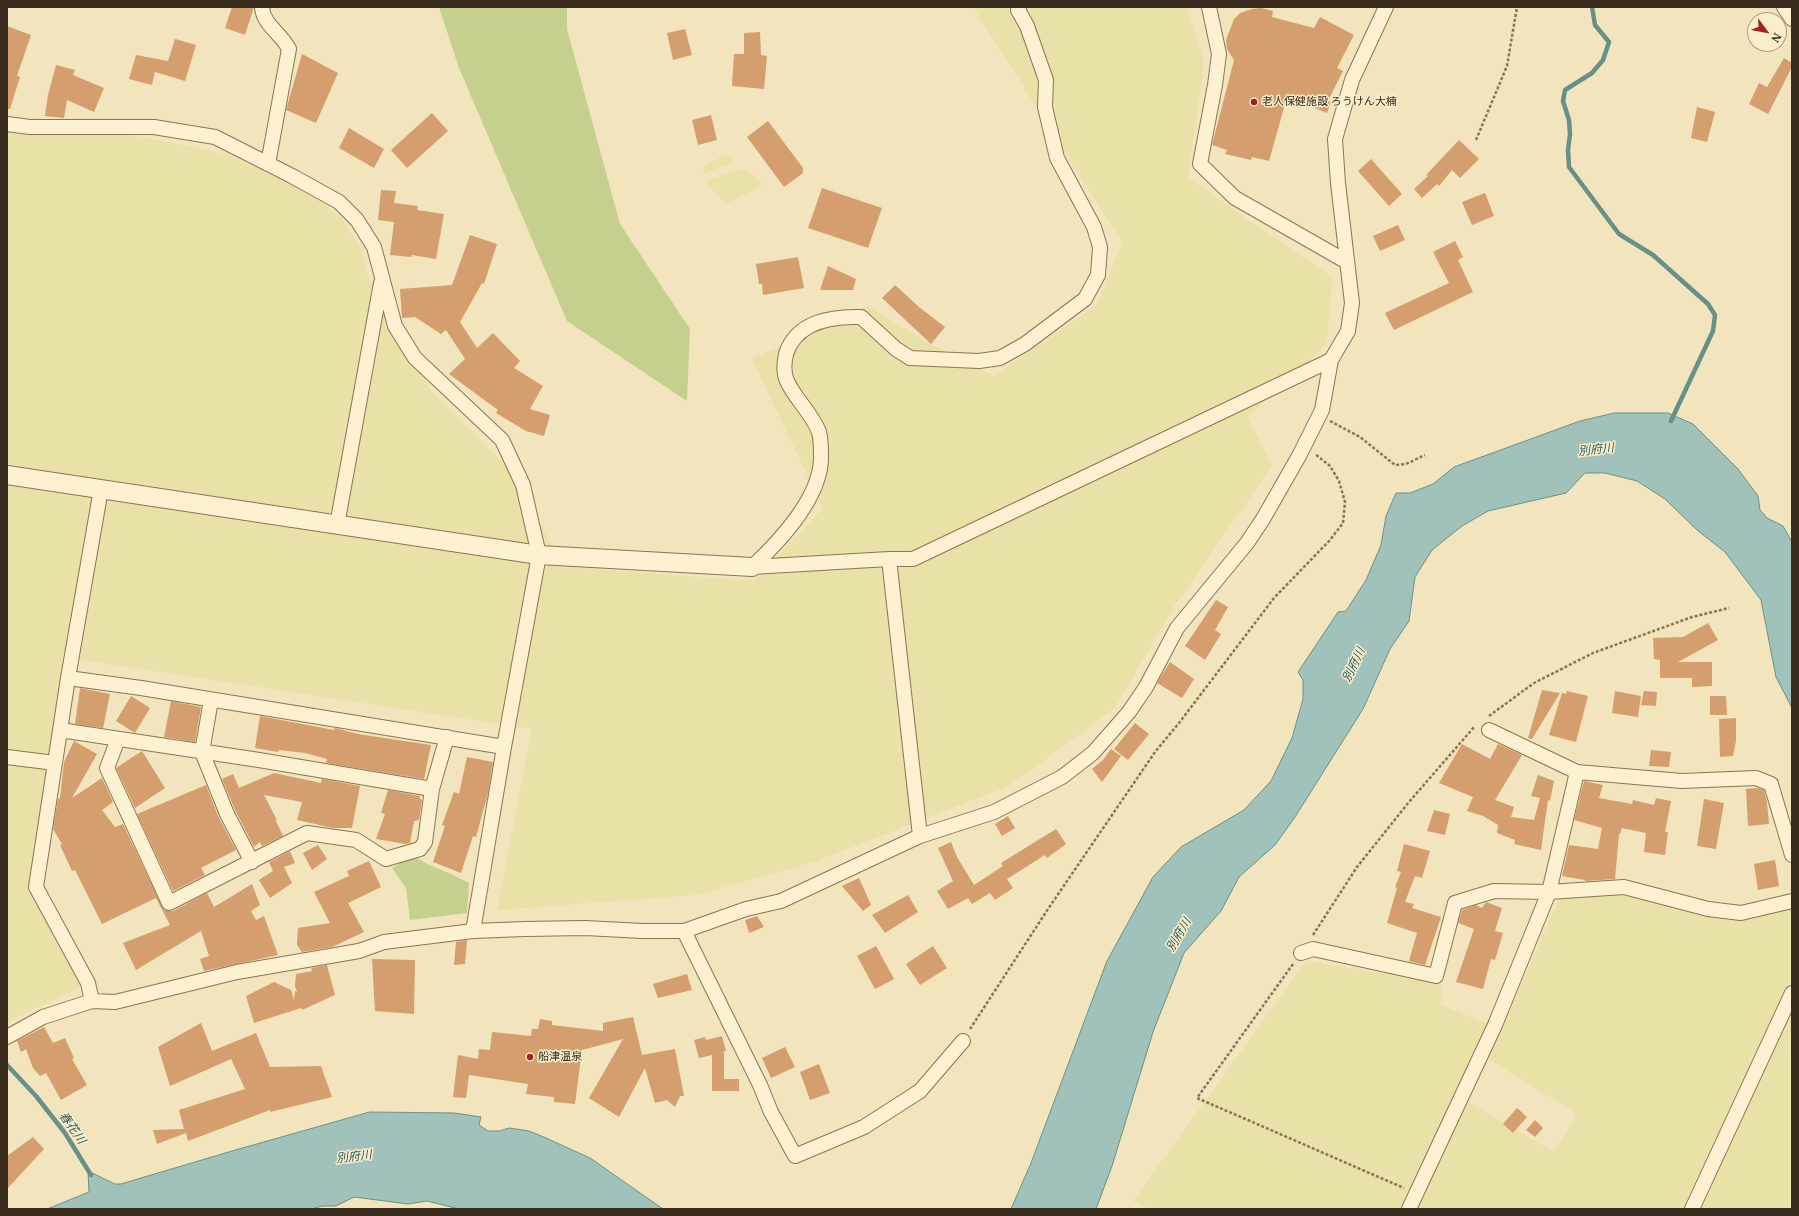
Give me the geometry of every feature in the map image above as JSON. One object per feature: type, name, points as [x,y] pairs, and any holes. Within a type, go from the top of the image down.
[{"type":"street","points":[[262,7],[262,12],[269,25],[286,42],[289,49],[268,164]]},
{"type":"street","points":[[752,567],[767,553],[804,507],[819,479],[822,457],[819,432],[786,380],[784,364],[789,346],[800,332],[818,322],[843,317],[861,317],[896,349],[910,358],[979,361],[1000,358],[1026,344],[1085,299],[1098,275],[1100,248],[1094,227],[1057,158],[1045,107],[1046,80],[1027,26],[1018,10],[1019,7]]},
{"type":"street","points":[[1209,7],[1219,54],[1215,85],[1200,164],[1235,198],[1347,262]]},
{"type":"street","points":[[7,1037],[43,1017],[92,1002],[116,1002],[237,972],[359,951],[384,942],[473,931],[585,928],[643,931],[684,931],[746,909],[781,901],[920,836],[1000,809],[1062,777],[1093,754],[1130,712],[1146,687],[1177,628],[1247,543],[1263,519],[1322,410],[1331,360],[1348,331],[1352,303],[1338,183],[1335,139],[1352,80],[1386,7]]},
{"type":"street","points":[[1784,7],[1792,19]]},
{"type":"street","points":[[7,124],[30,126],[154,127],[215,137],[339,202],[357,220],[374,247],[395,326],[415,358],[502,440],[523,485],[539,555],[504,747],[473,931]]},
{"type":"street","points":[[337,525],[382,278]]},
{"type":"street","points":[[7,475],[539,555],[752,567],[913,559],[1331,360]]},
{"type":"street","points":[[92,1002],[88,983],[36,888],[68,678],[101,489]]},
{"type":"street","points":[[889,559],[920,836]]},
{"type":"street","points":[[68,678],[141,688],[504,747]]},
{"type":"street","points":[[211,700],[202,752],[227,814],[252,862]]},
{"type":"street","points":[[60,730],[259,760],[432,789]]},
{"type":"street","points":[[1489,730],[1577,772],[1682,781],[1756,778],[1764,781],[1771,784],[1792,855]]},
{"type":"street","points":[[118,739],[107,768],[169,903],[307,833],[356,840],[386,858],[420,849],[425,842],[432,789],[447,737]]},
{"type":"street","points":[[7,756],[55,763]]},
{"type":"street","points":[[1409,1209],[1495,1025],[1549,892],[1577,772]]},
{"type":"street","points":[[1301,954],[1313,949],[1436,976],[1455,902],[1494,891],[1549,892],[1624,887],[1708,909],[1741,913],[1792,901]]},
{"type":"street","points":[[684,931],[760,1085],[770,1112],[795,1156],[864,1127],[920,1092],[963,1041]]},
{"type":"street","points":[[1692,1209],[1792,993]]},
{"type":"path","points":[[1476,140],[1507,66],[1517,7]]},
{"type":"path","points":[[1319,416],[1360,437],[1395,465],[1406,464],[1425,455]]},
{"type":"path","points":[[963,1041],[1048,909],[1155,752],[1274,598],[1330,540],[1343,522],[1345,502],[1339,482],[1330,466],[1304,445]]},
{"type":"path","points":[[1301,954],[1197,1098],[1416,1193]]},
{"type":"shaded area","points":[[973,7],[1187,7],[1204,63],[1188,178],[1332,277],[1327,344],[1247,417],[1272,466],[1173,608],[1115,708],[1009,786],[811,863],[695,895],[497,910],[532,729],[63,657],[29,887],[83,986],[7,1022],[7,117],[148,138],[226,154],[294,186],[319,201],[341,218],[361,248],[367,275],[430,389],[505,465],[565,567],[755,581],[823,508],[752,359],[867,306],[931,344],[994,376],[1097,305],[1122,243]]},
{"type":"shaded area","points":[[725,155],[735,162],[702,174],[705,166]]},
{"type":"shaded area","points":[[738,170],[743,170],[757,178],[761,182],[760,187],[725,204],[705,181]]},
{"type":"shaded area","points":[[1562,892],[1625,892],[1709,914],[1792,906],[1792,1209],[1149,1209],[1133,1201],[1306,961],[1442,982],[1440,1005],[1502,1029]],"holes":[[[1489,1059],[1577,1114],[1554,1152],[1466,1101]]]},
{"type":"green space","points":[[439,7],[567,7],[567,29],[620,224],[690,329],[687,401],[567,321],[459,68]]},
{"type":"green space","points":[[403,855],[416,857],[427,864],[469,883],[467,913],[410,920],[406,888],[392,868],[402,862]]},
{"type":"water","name":"別府川","points":[[1615,413],[1668,413],[1693,424],[1738,469],[1758,496],[1760,510],[1767,518],[1783,526],[1792,542],[1792,708],[1776,677],[1761,600],[1725,552],[1697,530],[1665,499],[1637,481],[1605,473],[1585,473],[1566,493],[1488,511],[1462,526],[1432,550],[1415,577],[1409,621],[1390,649],[1363,709],[1295,817],[1275,845],[1239,877],[1221,911],[1184,953],[1153,1032],[1112,1166],[1096,1209],[1011,1209],[1031,1163],[1107,961],[1153,877],[1181,847],[1244,810],[1271,781],[1292,738],[1303,699],[1303,680],[1298,672],[1338,612],[1346,611],[1366,580],[1381,545],[1386,516],[1396,493],[1410,493],[1433,484],[1454,467],[1580,421]]},
{"type":"water","name":"別府川","points":[[370,1112],[454,1113],[481,1117],[479,1125],[488,1131],[499,1131],[509,1128],[529,1131],[590,1158],[663,1209],[459,1209],[427,1201],[408,1204],[354,1197],[336,1206],[322,1206],[312,1209],[47,1209],[89,1192],[88,1171],[115,1184],[121,1184]]},
{"type":"building","points":[[232,7],[254,7],[245,35],[225,28]]},
{"type":"building","name":"老人保健施設 ろうけん大楠","points":[[1261,8],[1273,11],[1272,17],[1314,28],[1320,17],[1354,35],[1337,68],[1343,71],[1328,101],[1331,102],[1327,113],[1287,97],[1269,161],[1252,157],[1251,160],[1225,154],[1227,150],[1212,145],[1234,60],[1227,49],[1226,40],[1234,19],[1240,13]]},
{"type":"building","points":[[7,26],[31,35],[17,76],[20,77],[10,109],[7,109]]},
{"type":"building","points":[[685,29],[692,55],[673,60],[667,33]]},
{"type":"building","points":[[760,32],[761,55],[767,56],[764,89],[732,86],[734,54],[744,54],[744,33]]},
{"type":"building","points":[[175,39],[196,45],[185,81],[155,72],[152,85],[129,79],[136,55],[168,61]]},
{"type":"building","points":[[302,54],[338,73],[316,123],[286,110]]},
{"type":"building","points":[[1784,58],[1792,63],[1792,67],[1768,114],[1749,104],[1759,83],[1767,87]]},
{"type":"building","points":[[56,65],[75,70],[73,75],[104,88],[94,112],[67,100],[64,118],[45,116],[48,95]]},
{"type":"building","points":[[1697,107],[1715,112],[1707,142],[1691,138]]},
{"type":"building","points":[[432,113],[448,131],[407,168],[391,150]]},
{"type":"building","points":[[711,115],[717,140],[698,145],[692,120]]},
{"type":"building","points":[[768,121],[803,168],[803,173],[784,187],[747,137]]},
{"type":"building","points":[[349,128],[384,149],[374,168],[339,148]]},
{"type":"building","points":[[1459,140],[1479,159],[1460,178],[1452,170],[1439,186],[1437,184],[1422,198],[1414,189],[1428,176],[1426,175]]},
{"type":"building","points":[[1371,159],[1402,194],[1389,206],[1358,171]]},
{"type":"building","points":[[822,188],[882,208],[868,248],[808,228]]},
{"type":"building","points":[[381,190],[396,191],[394,203],[418,206],[417,210],[444,214],[436,259],[412,255],[411,257],[390,255],[394,222],[378,220]]},
{"type":"building","points":[[1485,193],[1494,216],[1472,225],[1462,202]]},
{"type":"building","points":[[1398,225],[1405,240],[1380,251],[1373,236]]},
{"type":"building","points":[[470,235],[497,244],[484,284],[482,283],[460,322],[477,348],[493,333],[520,361],[514,368],[543,386],[530,409],[550,415],[544,436],[526,431],[496,413],[498,410],[449,374],[465,359],[446,330],[441,334],[415,317],[402,318],[400,289],[452,285]]},
{"type":"building","points":[[1455,241],[1463,257],[1458,260],[1473,292],[1394,330],[1385,313],[1449,283],[1433,252]]},
{"type":"building","points":[[798,257],[804,288],[763,295],[762,284],[759,284],[756,264]]},
{"type":"building","points":[[828,266],[856,279],[853,290],[820,290]]},
{"type":"building","points":[[895,285],[919,307],[945,327],[931,344],[882,298]]},
{"type":"building","points":[[1216,600],[1228,607],[1215,630],[1221,634],[1205,660],[1185,646]]},
{"type":"building","points":[[1708,623],[1718,640],[1678,662],[1712,662],[1712,686],[1692,687],[1692,678],[1660,678],[1660,660],[1654,659],[1653,638],[1683,637]]},
{"type":"building","points":[[1170,662],[1194,679],[1182,698],[1157,683]]},
{"type":"building","points":[[80,688],[110,694],[103,728],[75,724]]},
{"type":"building","points":[[1542,690],[1560,693],[1532,739],[1528,738]]},
{"type":"building","points":[[1567,691],[1588,696],[1576,742],[1549,735],[1562,693],[1566,694]]},
{"type":"building","points":[[1615,691],[1641,696],[1638,717],[1612,713]]},
{"type":"building","points":[[1644,691],[1657,692],[1656,706],[1641,705]]},
{"type":"building","points":[[131,696],[150,708],[135,733],[116,721]]},
{"type":"building","points":[[1710,696],[1726,696],[1727,715],[1710,715]]},
{"type":"building","points":[[171,701],[201,707],[195,742],[164,737]]},
{"type":"building","points":[[260,716],[334,730],[335,728],[358,734],[431,745],[424,779],[326,763],[327,759],[305,753],[279,750],[278,752],[255,748]]},
{"type":"building","points":[[1736,718],[1736,741],[1733,756],[1720,757],[1719,719]]},
{"type":"building","points":[[1135,723],[1149,734],[1128,760],[1114,749]]},
{"type":"building","points":[[74,741],[97,754],[72,798],[102,778],[113,802],[102,810],[115,827],[123,824],[164,910],[173,911],[207,893],[214,907],[252,884],[260,905],[251,911],[256,920],[264,916],[278,955],[204,971],[200,959],[209,956],[201,931],[136,970],[123,943],[170,925],[156,898],[102,924],[75,870],[72,871],[60,845],[62,844],[53,829],[58,799],[60,798],[64,762]]},
{"type":"building","points":[[1462,744],[1490,759],[1498,744],[1522,755],[1495,800],[1514,807],[1511,817],[1534,820],[1540,798],[1531,796],[1538,775],[1554,781],[1550,801],[1548,800],[1541,850],[1514,844],[1515,840],[1497,833],[1498,825],[1483,816],[1467,811],[1473,797],[1439,783]]},
{"type":"building","points":[[1111,749],[1121,756],[1102,782],[1092,769],[1103,760]]},
{"type":"building","points":[[1651,750],[1671,752],[1669,767],[1649,766]]},
{"type":"building","points":[[142,751],[165,788],[135,808],[116,768]]},
{"type":"building","points":[[467,757],[493,762],[488,793],[476,837],[473,836],[461,873],[433,862],[445,826],[442,825],[454,792],[459,794]]},
{"type":"building","points":[[274,773],[321,783],[322,779],[360,786],[352,828],[333,828],[297,820],[302,802],[264,795],[277,820],[275,819],[283,836],[262,846],[260,842],[254,847],[235,810],[222,779],[233,774],[239,788]]},
{"type":"building","points":[[1584,781],[1603,785],[1599,798],[1632,804],[1633,800],[1654,805],[1656,798],[1671,801],[1665,832],[1668,832],[1665,855],[1644,852],[1646,833],[1622,828],[1619,834],[1615,879],[1585,881],[1562,876],[1569,845],[1598,849],[1602,828],[1574,820]]},
{"type":"building","points":[[206,785],[219,818],[236,850],[201,868],[205,875],[173,891],[137,814]]},
{"type":"building","points":[[1758,788],[1764,790],[1767,802],[1769,824],[1748,826],[1746,789]]},
{"type":"building","points":[[388,790],[420,796],[420,799],[422,800],[419,820],[414,821],[410,843],[406,844],[376,839],[385,814],[381,813]]},
{"type":"building","points":[[1704,799],[1724,803],[1716,849],[1697,846]]},
{"type":"building","points":[[1434,810],[1450,814],[1445,835],[1427,831]]},
{"type":"building","points":[[1008,816],[1015,828],[1002,836],[995,824]]},
{"type":"building","points":[[1056,829],[1066,844],[1047,858],[1045,855],[1007,879],[1013,888],[995,900],[990,893],[972,904],[968,898],[948,909],[937,891],[953,881],[938,848],[951,842],[957,857],[974,885],[1003,866],[1001,863]]},
{"type":"building","points":[[1404,844],[1430,851],[1422,878],[1415,876],[1405,902],[1414,904],[1412,908],[1441,917],[1425,965],[1409,961],[1417,933],[1387,923],[1397,888],[1395,887],[1401,872],[1397,871]]},
{"type":"building","points":[[318,845],[327,859],[312,870],[303,853]]},
{"type":"building","points":[[290,851],[295,863],[284,867],[292,883],[270,898],[259,880],[273,871],[269,862]]},
{"type":"building","points":[[1775,860],[1779,886],[1758,890],[1754,864]]},
{"type":"building","points":[[369,861],[381,887],[348,903],[364,932],[332,947],[302,952],[297,945],[298,928],[330,923],[314,892],[349,876],[347,871]]},
{"type":"building","points":[[859,878],[871,905],[863,911],[842,886]]},
{"type":"building","points":[[908,895],[918,912],[885,933],[872,915]]},
{"type":"building","points":[[1486,902],[1502,908],[1495,931],[1503,933],[1495,960],[1491,959],[1483,989],[1456,982],[1474,929],[1458,923],[1462,910],[1476,905],[1482,908]]},
{"type":"building","points":[[757,916],[764,927],[749,933],[745,920]]},
{"type":"building","points":[[467,940],[465,964],[454,965],[456,942]]},
{"type":"building","points":[[876,946],[894,979],[875,989],[857,956]]},
{"type":"building","points":[[933,946],[947,968],[920,985],[906,964]]},
{"type":"building","points":[[372,959],[415,960],[414,1014],[375,1011]]},
{"type":"building","points":[[327,965],[335,995],[302,1010],[301,1008],[254,1023],[246,996],[274,982],[291,990],[294,1000],[295,991],[297,992],[295,986],[296,974],[312,971],[311,968]]},
{"type":"building","points":[[687,974],[692,990],[658,998],[653,984]]},
{"type":"building","points":[[633,1017],[642,1055],[675,1049],[684,1096],[680,1096],[675,1107],[667,1100],[655,1103],[645,1068],[619,1117],[589,1098],[623,1039],[582,1050],[575,1104],[554,1102],[554,1097],[526,1094],[528,1084],[469,1075],[466,1098],[453,1097],[458,1055],[478,1059],[479,1049],[490,1050],[492,1032],[531,1036],[532,1029],[538,1029],[540,1019],[552,1021],[552,1025],[603,1031],[603,1023]]},
{"type":"building","points":[[201,1023],[212,1051],[256,1033],[270,1067],[321,1066],[332,1097],[270,1112],[270,1110],[188,1141],[186,1133],[157,1144],[153,1130],[184,1129],[179,1110],[245,1089],[231,1059],[170,1086],[158,1047]]},
{"type":"building","points":[[44,1027],[53,1043],[65,1038],[74,1058],[72,1059],[87,1085],[61,1100],[46,1073],[40,1076],[33,1068],[26,1049],[21,1052],[17,1041]]},
{"type":"building","points":[[722,1036],[726,1051],[724,1051],[724,1079],[739,1079],[739,1091],[712,1091],[712,1055],[699,1058],[694,1040],[705,1037],[706,1040]]},
{"type":"building","points":[[785,1047],[795,1067],[771,1078],[762,1058]]},
{"type":"building","points":[[819,1064],[830,1093],[810,1100],[800,1072]]},
{"type":"building","points":[[1517,1108],[1527,1117],[1513,1133],[1503,1124]]},
{"type":"building","points":[[1535,1120],[1543,1128],[1535,1137],[1526,1130]]},
{"type":"building","points":[[33,1137],[44,1149],[7,1189],[7,1156]]},
{"type":"waterway","points":[[1592,7],[1595,25],[1609,42],[1603,60],[1592,73],[1565,90],[1563,101],[1569,120],[1570,134],[1568,150],[1569,167],[1619,234],[1653,255],[1708,304],[1715,315],[1713,331],[1671,421]]},
{"type":"waterway","name":"春花川","points":[[7,1065],[36,1096],[65,1133],[91,1175]]},
{"type":"place","name":"老人保健施設 ろうけん大楠","points":[[1254,102]]},
{"type":"place","name":"船津温泉","points":[[530,1057]]}]
